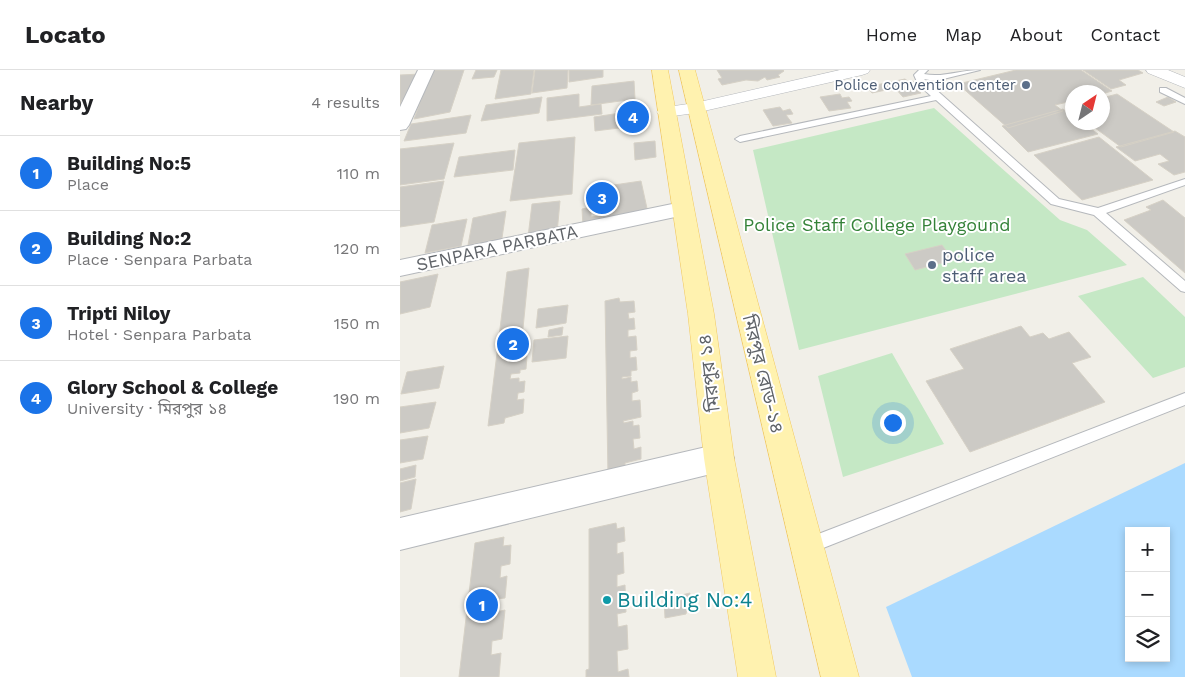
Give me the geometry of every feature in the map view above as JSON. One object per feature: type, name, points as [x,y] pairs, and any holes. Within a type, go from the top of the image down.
[{"type":"main road","name":"মিরপুর ১৪","points":[[660,70],[682,210],[702,314],[719,458],[758,677]]},
{"type":"main road","name":"মিরপুর রোড-১৪","points":[[687,70],[695,108],[840,677]]},
{"type":"street","points":[[400,126],[426,70]]},
{"type":"street","points":[[666,112],[695,108],[862,70]]},
{"type":"street","points":[[1154,70],[1185,83]]},
{"type":"street","points":[[1172,70],[1185,76]]},
{"type":"street","name":"SENPARA PARBATA","points":[[400,268],[682,210]]},
{"type":"street","points":[[400,534],[719,458]]},
{"type":"lane","points":[[976,70],[935,79],[921,72],[921,82],[1055,202],[1098,212],[1185,288]]},
{"type":"lane","points":[[1163,90],[1185,101]]},
{"type":"lane","points":[[740,139],[937,97]]},
{"type":"lane","points":[[965,123],[979,118]]},
{"type":"lane","points":[[1098,212],[1185,182]]},
{"type":"lane","points":[[808,546],[1185,399]]},
{"type":"green space","name":"Police Staff College Playgound","points":[[934,108],[1060,220],[1087,230],[1127,265],[799,350],[753,150]]},
{"type":"green space","points":[[1143,277],[1185,317],[1185,367],[1153,378],[1078,296]]},
{"type":"green space","points":[[892,353],[944,444],[843,477],[818,376]]},
{"type":"water","points":[[1185,463],[1185,677],[912,677],[886,607]]},
{"type":"building","points":[[432,70],[464,70],[450,112],[414,119]]},
{"type":"building","points":[[476,70],[497,70],[494,77],[472,79]]},
{"type":"building","points":[[501,70],[534,70],[531,94],[495,99]]},
{"type":"building","points":[[535,70],[568,70],[567,88],[532,93]]},
{"type":"building","points":[[569,70],[603,70],[603,77],[569,82]]},
{"type":"building","points":[[717,70],[784,71],[778,75],[780,77],[767,80],[765,77],[758,81],[746,80],[722,85],[718,79],[722,78]]},
{"type":"building","points":[[1016,70],[1081,70],[1103,85],[1065,85],[1065,103],[1055,105],[1063,111],[1008,128],[958,84]]},
{"type":"building","points":[[1083,70],[1138,70],[1143,73],[1119,80],[1126,85],[1111,89],[1110,85],[1105,85]]},
{"type":"building","points":[[421,74],[400,104],[400,75]]},
{"type":"building","points":[[905,79],[909,82],[913,81],[918,86],[914,87],[921,93],[903,97],[895,88],[872,93],[866,87]]},
{"type":"building","points":[[634,81],[635,99],[591,105],[592,86]]},
{"type":"building","points":[[579,94],[579,107],[601,104],[602,114],[547,121],[547,98]]},
{"type":"building","points":[[840,94],[842,98],[849,97],[852,101],[847,102],[851,108],[829,111],[820,97]]},
{"type":"building","points":[[1117,94],[1174,132],[1121,147],[1098,130],[1110,130],[1110,96]]},
{"type":"building","points":[[542,97],[539,113],[481,121],[486,105]]},
{"type":"building","points":[[1168,97],[1176,102],[1164,106],[1156,102]]},
{"type":"building","points":[[780,107],[783,111],[790,109],[793,114],[786,115],[792,123],[773,126],[763,110]]},
{"type":"building","points":[[1063,109],[1065,111],[1065,130],[1093,130],[1098,134],[1028,152],[1002,126]]},
{"type":"building","points":[[640,110],[643,125],[595,131],[594,117]]},
{"type":"building","points":[[471,115],[466,133],[404,141],[411,124]]},
{"type":"building","points":[[1175,131],[1185,137],[1185,172],[1174,175],[1158,164],[1169,161],[1160,154],[1135,161],[1116,147]]},
{"type":"building","points":[[575,137],[572,194],[510,201],[519,143]]},
{"type":"building","points":[[1099,137],[1153,180],[1082,200],[1034,155]]},
{"type":"building","points":[[655,141],[656,157],[635,160],[634,143]]},
{"type":"building","points":[[454,143],[444,179],[400,185],[400,149]]},
{"type":"building","points":[[515,150],[513,170],[454,177],[459,157]]},
{"type":"building","points":[[444,181],[434,222],[400,227],[400,187]]},
{"type":"building","points":[[641,181],[648,213],[603,220],[600,187]]},
{"type":"building","points":[[1163,200],[1185,218],[1185,273],[1124,220],[1151,210],[1146,207]]},
{"type":"building","points":[[560,201],[557,233],[528,237],[532,204]]},
{"type":"building","points":[[591,207],[591,217],[602,216],[603,223],[583,226],[582,209]]},
{"type":"building","points":[[506,211],[502,238],[468,245],[473,218]]},
{"type":"building","points":[[467,219],[461,246],[425,253],[432,225]]},
{"type":"building","points":[[942,245],[953,260],[915,270],[905,254]]},
{"type":"building","points":[[529,268],[522,338],[529,337],[528,349],[520,351],[519,358],[527,356],[526,369],[520,370],[520,373],[511,374],[510,379],[519,378],[519,382],[525,381],[524,392],[518,393],[517,400],[524,399],[523,413],[505,418],[504,423],[488,426],[507,272]]},
{"type":"building","points":[[438,274],[430,307],[400,314],[400,282]]},
{"type":"building","points":[[619,298],[620,302],[634,301],[635,312],[628,313],[629,319],[634,318],[635,329],[628,330],[628,337],[636,336],[637,350],[630,351],[630,358],[636,357],[637,370],[631,371],[631,376],[622,377],[622,379],[631,377],[631,382],[637,381],[638,391],[632,393],[632,401],[640,400],[641,417],[623,421],[624,423],[633,421],[633,426],[639,425],[640,438],[633,439],[634,449],[641,447],[641,459],[625,463],[625,473],[608,476],[605,301]]},
{"type":"building","points":[[568,305],[566,323],[536,328],[538,309]]},
{"type":"building","points":[[1021,326],[1030,337],[1043,333],[1049,339],[1069,332],[1091,357],[1072,363],[1105,402],[970,452],[926,381],[964,369],[950,349]]},
{"type":"building","points":[[563,327],[562,335],[548,337],[549,330]]},
{"type":"building","points":[[568,336],[566,358],[532,362],[534,340]]},
{"type":"building","points":[[444,366],[439,388],[401,394],[407,372]]},
{"type":"building","points":[[436,402],[429,428],[400,433],[400,407]]},
{"type":"building","points":[[428,436],[423,459],[400,463],[400,440]]},
{"type":"building","points":[[416,465],[415,477],[400,481],[400,469]]},
{"type":"building","points":[[416,479],[411,509],[400,512],[400,483]]},
{"type":"building","name":"Building No:4","points":[[616,523],[617,529],[624,527],[625,541],[617,543],[617,554],[623,552],[624,573],[617,575],[617,587],[625,585],[626,612],[617,614],[618,627],[627,625],[628,649],[617,651],[618,672],[628,669],[629,677],[586,677],[586,670],[589,669],[589,529]]},
{"type":"building","points":[[504,537],[503,546],[511,545],[510,564],[501,566],[500,578],[507,576],[505,598],[497,599],[496,612],[505,610],[502,639],[492,641],[491,655],[501,653],[499,677],[459,677],[475,543]]},
{"type":"building","points":[[690,593],[686,614],[665,618],[664,599]]},
{"type":"place","name":"Police convention center","points":[[1026,85]]},
{"type":"place","name":"Glory School & College","points":[[633,117]]},
{"type":"place","name":"Tripti Niloy","points":[[602,198]]},
{"type":"place","name":"police staff area","points":[[932,265]]},
{"type":"place","name":"Building No:2","points":[[513,344]]},
{"type":"place","name":"Building No:4","points":[[607,600]]},
{"type":"place","name":"Building No:5","points":[[482,605]]}]
